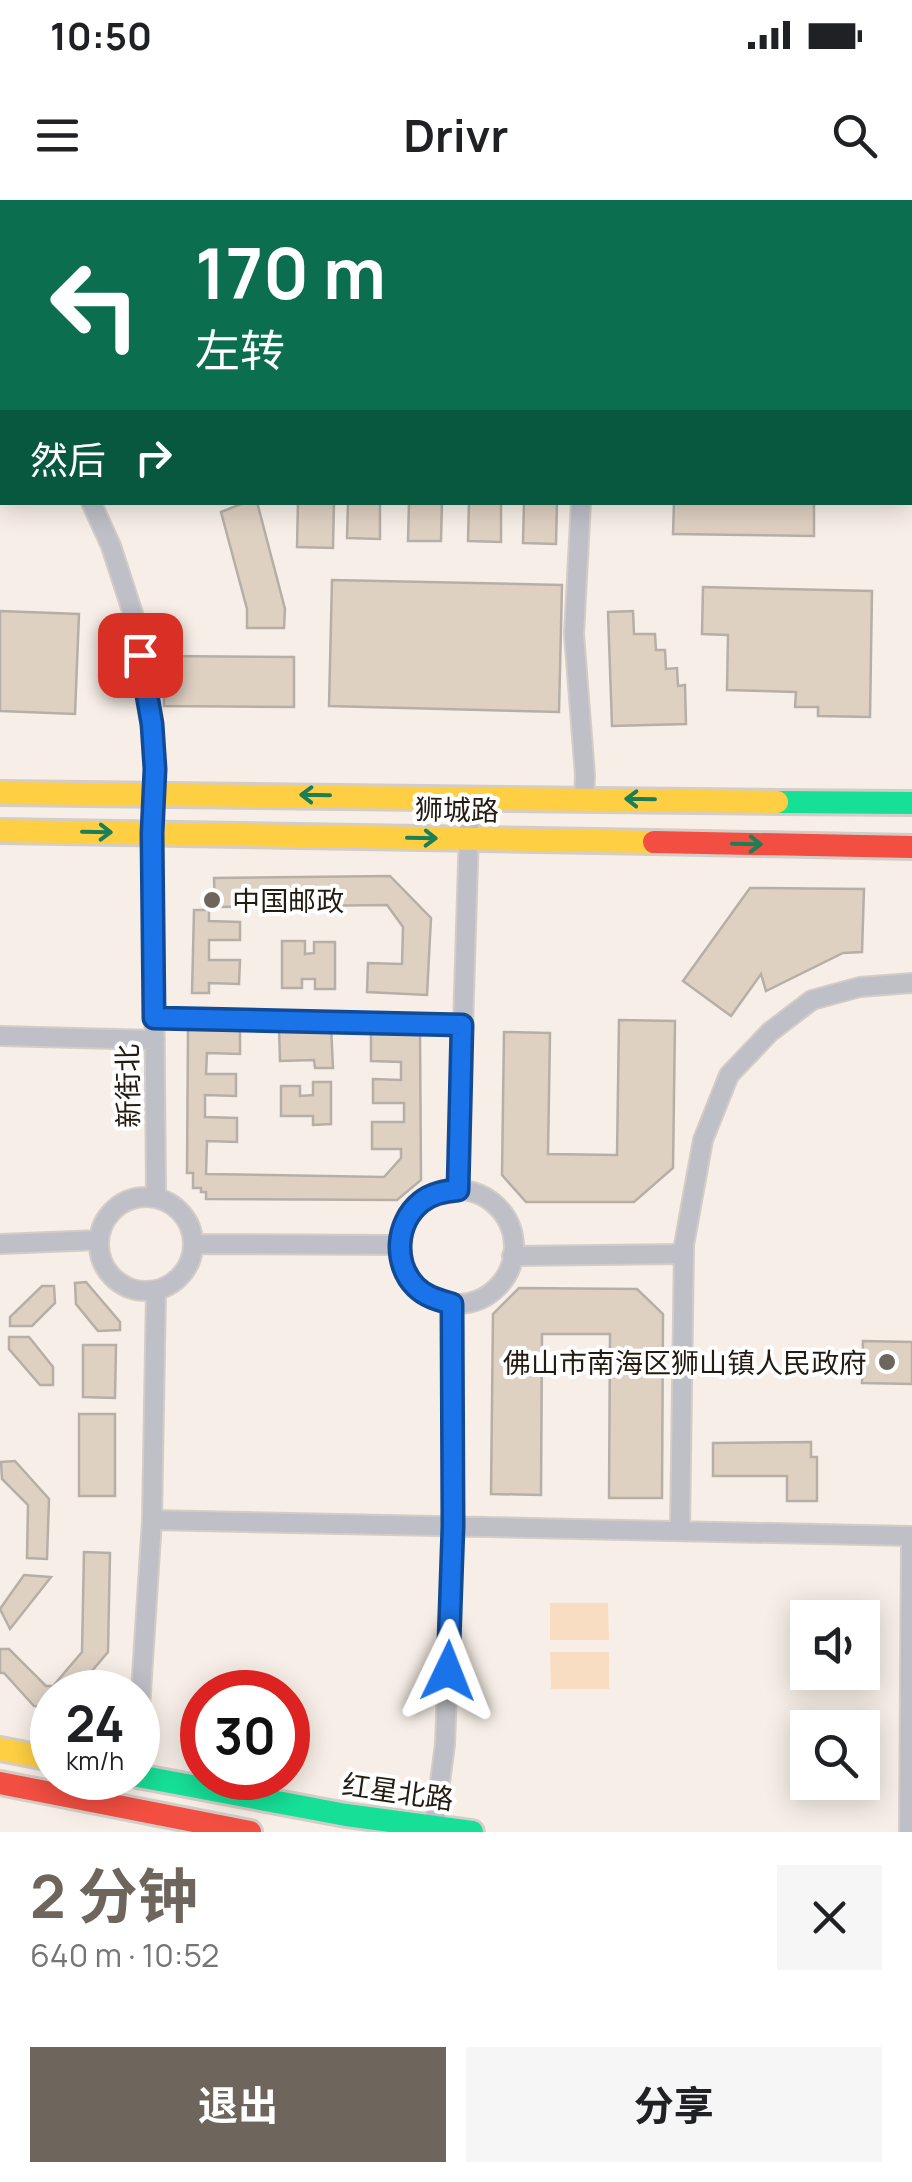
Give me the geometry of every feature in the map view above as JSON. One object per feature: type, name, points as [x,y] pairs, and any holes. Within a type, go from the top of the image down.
[{"type":"street","name":"新街北","points":[[92,505],[135,620],[152,724],[156,1198]]},
{"type":"street","points":[[581,505],[574,634],[584,798]]},
{"type":"street","name":"狮城路","points":[[0,793],[912,802]]},
{"type":"street","points":[[458,1190],[470,797]]},
{"type":"street","name":"狮城路","points":[[0,831],[912,847]]},
{"type":"street","points":[[680,1530],[684,1254],[703,1140],[729,1076],[770,1032],[812,1000],[860,988],[912,983]]},
{"type":"street","points":[[154,1018],[462,1025]]},
{"type":"street","points":[[0,1036],[154,1040]]},
{"type":"street","points":[[458,1190],[477,1194],[502,1212],[511,1229],[514,1249],[509,1268],[489,1294],[471,1302],[452,1304],[432,1298],[416,1287],[405,1271],[400,1245],[408,1217],[421,1202],[438,1192],[458,1190]]},
{"type":"street","points":[[134,1198],[156,1198],[180,1210],[191,1228],[194,1244],[183,1275],[172,1285],[140,1292],[111,1276],[102,1262],[100,1232],[107,1216],[119,1204],[134,1198]]},
{"type":"street","points":[[0,1244],[99,1240]]},
{"type":"street","points":[[194,1244],[400,1245]]},
{"type":"street","points":[[512,1256],[684,1254]]},
{"type":"street","points":[[142,1670],[152,1520],[156,1291]]},
{"type":"street","points":[[433,1831],[445,1744],[453,1526],[452,1304]]},
{"type":"street","points":[[152,1520],[912,1536],[909,1832]]},
{"type":"street","points":[[0,1748],[30,1754]]},
{"type":"street","name":"红星北路","points":[[160,1780],[433,1831],[472,1832]]},
{"type":"street","points":[[0,1783],[250,1832]]},
{"type":"shaded area","points":[[550,1603],[608,1603],[609,1640],[550,1640]]},
{"type":"shaded area","points":[[550,1652],[609,1652],[609,1689],[551,1689]]},
{"type":"building","points":[[238,505],[258,505],[285,609],[284,628],[247,628],[247,609],[221,512]]},
{"type":"building","points":[[298,505],[334,505],[333,548],[297,547]]},
{"type":"building","points":[[348,505],[380,505],[380,539],[347,538]]},
{"type":"building","points":[[409,505],[442,505],[441,541],[408,541]]},
{"type":"building","points":[[469,505],[501,505],[501,542],[468,541]]},
{"type":"building","points":[[524,505],[557,505],[556,544],[523,543]]},
{"type":"building","points":[[674,505],[814,505],[814,536],[673,534]]},
{"type":"building","points":[[332,580],[562,585],[559,712],[329,706]]},
{"type":"building","points":[[703,587],[872,591],[870,717],[818,716],[818,707],[795,707],[796,692],[727,690],[728,635],[702,634]]},
{"type":"building","points":[[0,611],[79,614],[75,714],[0,711]]},
{"type":"building","points":[[633,611],[634,634],[655,634],[656,650],[665,650],[666,669],[677,668],[678,686],[685,685],[686,724],[612,726],[608,612]]},
{"type":"building","points":[[164,656],[294,657],[294,707],[164,706]]},
{"type":"building","points":[[390,876],[431,918],[427,995],[367,992],[368,963],[402,964],[403,927],[387,905],[215,907],[214,878]]},
{"type":"building","points":[[750,888],[864,889],[862,952],[843,953],[766,991],[761,974],[731,1016],[683,981]]},
{"type":"building","points":[[194,910],[209,910],[209,921],[240,922],[240,940],[209,940],[209,960],[240,960],[239,984],[209,983],[209,993],[192,993]]},
{"type":"building","points":[[282,941],[305,941],[305,954],[314,953],[314,942],[335,942],[335,989],[315,989],[315,979],[302,979],[302,988],[282,988]]},
{"type":"building","points":[[619,1020],[675,1021],[673,1168],[634,1202],[526,1202],[502,1175],[504,1032],[550,1033],[548,1154],[617,1155]]},
{"type":"building","points":[[331,1026],[333,1068],[315,1068],[314,1060],[280,1061],[279,1027]]},
{"type":"building","points":[[188,1029],[240,1029],[240,1054],[207,1053],[206,1074],[236,1074],[236,1096],[205,1095],[205,1117],[237,1118],[237,1142],[207,1141],[206,1174],[384,1177],[401,1158],[401,1149],[372,1149],[372,1122],[404,1122],[404,1103],[373,1103],[373,1079],[401,1080],[401,1062],[371,1061],[371,1034],[420,1034],[421,1180],[397,1200],[206,1199],[206,1192],[193,1188],[193,1173],[187,1173]]},
{"type":"building","points":[[313,1082],[331,1082],[331,1124],[313,1125],[313,1116],[281,1116],[281,1086],[300,1086],[300,1096],[313,1095]]},
{"type":"building","points":[[86,1282],[120,1322],[120,1330],[98,1331],[76,1304],[75,1283]]},
{"type":"building","points":[[42,1286],[54,1286],[55,1303],[32,1326],[10,1326],[10,1317]]},
{"type":"building","points":[[519,1288],[637,1289],[663,1314],[662,1498],[609,1498],[610,1334],[542,1334],[541,1495],[491,1494],[493,1314]]},
{"type":"building","points":[[9,1337],[29,1337],[53,1367],[53,1385],[40,1385],[9,1349]]},
{"type":"building","name":"佛山市南海区狮山镇人民政府","points":[[863,1341],[912,1342],[912,1384],[862,1383]]},
{"type":"building","points":[[83,1345],[116,1345],[115,1398],[83,1397]]},
{"type":"building","points":[[79,1414],[115,1414],[115,1496],[79,1496]]},
{"type":"building","points":[[811,1442],[811,1457],[817,1457],[817,1501],[787,1501],[787,1476],[713,1476],[713,1443]]},
{"type":"building","points":[[15,1461],[49,1499],[47,1559],[27,1558],[28,1505],[2,1479],[1,1462]]},
{"type":"building","points":[[84,1552],[110,1553],[108,1652],[93,1670],[67,1670],[82,1652]]},
{"type":"building","points":[[24,1575],[51,1577],[10,1629],[0,1609]]},
{"type":"building","points":[[0,1649],[9,1649],[30,1670],[30,1702],[0,1673]]},
{"type":"traffic: fast","points":[[777,802],[912,803]]},
{"type":"traffic: fast","points":[[160,1780],[346,1815],[472,1832]]},
{"type":"traffic: slow","points":[[0,793],[777,802]]},
{"type":"traffic: slow","points":[[0,831],[654,842]]},
{"type":"traffic: slow","points":[[0,1749],[30,1755]]},
{"type":"traffic: jam","points":[[654,842],[912,847]]},
{"type":"traffic: jam","points":[[0,1783],[250,1832]]},
{"type":"place","name":"中国邮政","points":[[212,900]]},
{"type":"place","name":"佛山市南海区狮山镇人民政府","points":[[887,1362]]},
{"type":"route","points":[[140,655],[155,769],[154,1018],[462,1025],[458,1190],[438,1192],[421,1202],[408,1217],[400,1252],[405,1271],[416,1287],[432,1298],[452,1304],[453,1526],[448,1671]]}]
